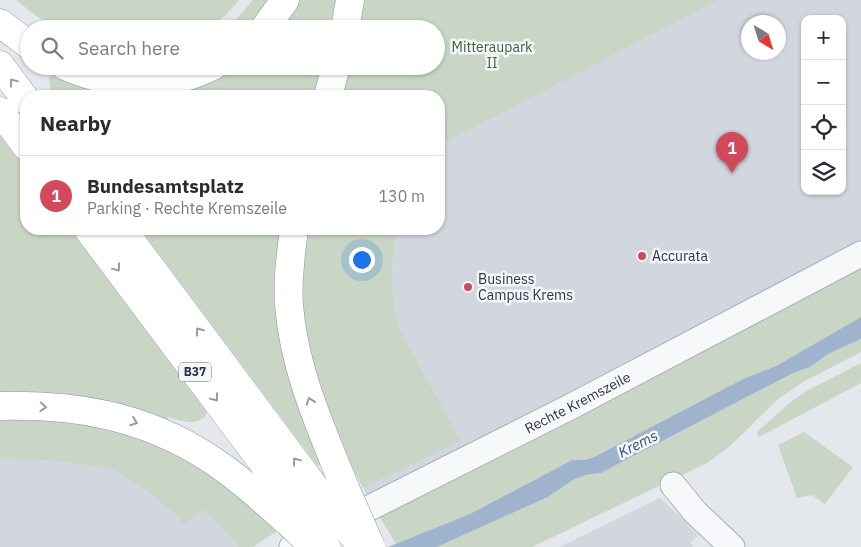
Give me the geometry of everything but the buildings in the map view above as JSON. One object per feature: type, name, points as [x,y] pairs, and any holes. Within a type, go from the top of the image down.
[{"type":"main road","points":[[271,20],[285,0]]},
{"type":"main road","points":[[347,20],[350,0]]},
{"type":"main road","points":[[0,23],[20,39]]},
{"type":"main road","points":[[0,65],[20,92]]},
{"type":"main road","points":[[89,75],[131,83],[155,83],[190,75]]},
{"type":"main road","points":[[330,90],[334,75]]},
{"type":"main road","points":[[0,111],[20,138]]},
{"type":"main road","name":"B37","points":[[92,235],[294,529],[326,547]]},
{"type":"main road","name":"B37","points":[[127,235],[335,494],[362,547]]},
{"type":"main road","points":[[293,235],[290,259],[289,304],[294,342],[302,378],[321,432],[335,494],[371,547]]},
{"type":"main road","points":[[0,406],[87,410],[122,418],[184,443],[210,458],[248,487],[314,547]]},
{"type":"street","name":"Rechte Kremszeile","points":[[294,529],[570,407],[861,254]]},
{"type":"street","points":[[673,486],[695,512],[732,547]]},
{"type":"shaded area","name":"Business Campus Krems","points":[[719,0],[861,0],[861,264],[379,516],[363,488],[461,441],[399,327],[393,309],[391,290],[396,235],[445,235],[445,143]]},
{"type":"shaded area","points":[[0,447],[49,448],[180,485],[249,547],[0,547]]},
{"type":"shaded area","points":[[660,498],[698,536],[690,543],[694,547],[559,547]]},
{"type":"green space","points":[[16,0],[239,0],[219,20],[43,20]]},
{"type":"green space","points":[[253,0],[274,0],[259,20],[236,20]]},
{"type":"green space","points":[[296,0],[341,0],[337,20],[284,20]]},
{"type":"green space","name":"Mitteraupark II","points":[[360,0],[719,0],[445,143],[445,90],[339,90],[343,75],[445,75],[445,20],[356,20]]},
{"type":"green space","points":[[52,75],[61,78],[323,75],[319,90],[51,90],[49,78]]},
{"type":"green space","points":[[0,131],[20,158],[20,235],[78,235],[208,408],[206,415],[198,421],[192,422],[169,417],[166,423],[0,397]]},
{"type":"green space","points":[[145,235],[287,235],[322,462],[318,466]]},
{"type":"green space","points":[[303,235],[396,235],[392,290],[399,327],[461,441],[363,488],[330,427],[297,304]]},
{"type":"green space","points":[[861,264],[861,317],[776,366],[743,379],[594,457],[585,460],[572,460],[470,514],[396,544],[379,516]]},
{"type":"green space","points":[[861,339],[861,352],[803,382],[778,399],[729,447],[707,463],[532,547],[437,547],[548,497],[573,480],[585,475],[601,473],[793,373],[810,367],[828,354]]},
{"type":"green space","points":[[861,363],[861,383],[759,437],[757,432],[792,401],[808,390]]},
{"type":"green space","points":[[0,415],[106,424],[179,451],[262,515],[277,531],[253,547],[237,547],[238,545],[204,509],[184,524],[151,493],[114,470],[51,460],[0,459]]},
{"type":"green space","points":[[804,432],[853,467],[825,504],[812,495],[797,498],[778,445]]},
{"type":"water","name":"Krems","points":[[861,317],[861,339],[828,354],[810,367],[793,373],[601,473],[585,475],[573,480],[548,497],[437,547],[388,547],[470,514],[572,460],[585,460],[594,457],[743,379],[776,366]]},
{"type":"place","name":"Bundesamtsplatz","points":[[732,173]]},
{"type":"place","name":"Accurata","points":[[642,256]]},
{"type":"place","name":"Business Campus Krems","points":[[468,287]]}]
